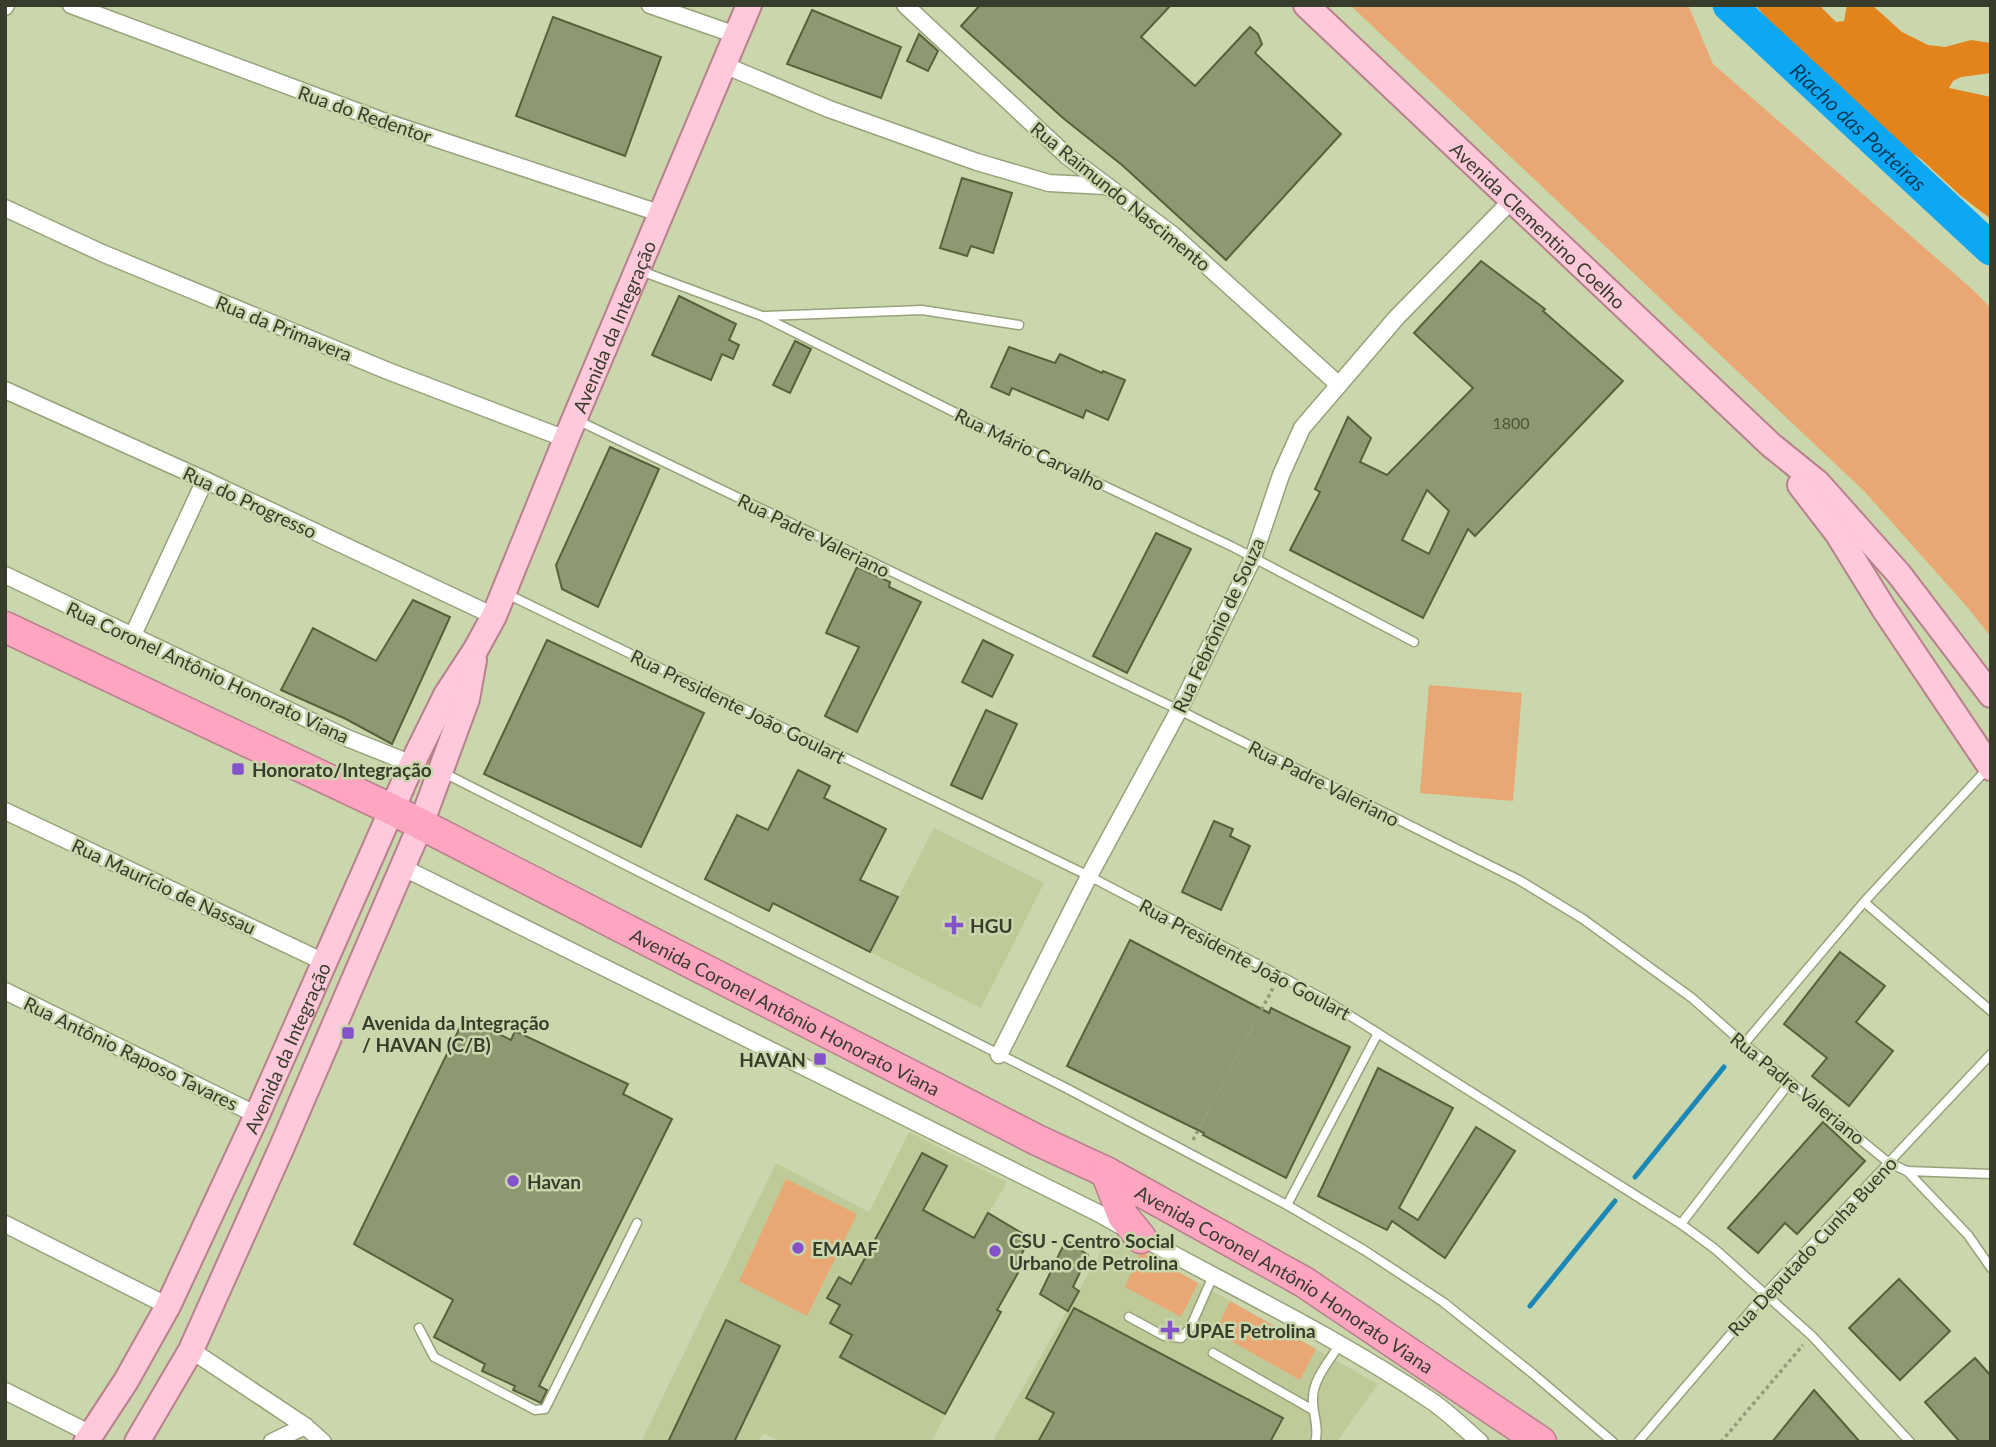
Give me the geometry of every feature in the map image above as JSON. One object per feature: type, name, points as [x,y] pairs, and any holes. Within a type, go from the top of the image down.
[{"type":"highway","name":"Avenida Coronel Antônio Honorato Viana","points":[[5,627],[393,810],[1012,1127],[1106,1172],[1304,1282],[1541,1442]]},
{"type":"highway","points":[[1106,1172],[1123,1216],[1141,1238]]},
{"type":"main road","name":"Avenida da Integração","points":[[89,1438],[169,1306],[257,1115],[412,764],[446,695],[494,616],[749,5]]},
{"type":"main road","name":"Avenida Clementino Coelho","points":[[1307,5],[1771,445],[1818,483],[1899,574],[1991,695]]},
{"type":"main road","name":"Avenida Clementino Coelho","points":[[1771,445],[1837,533],[1884,609],[1990,758]]},
{"type":"main road","name":"Avenida da Integração","points":[[137,1442],[191,1350],[287,1137],[421,824],[467,699],[476,649]]},
{"type":"main road","points":[[126,1381],[146,1385],[162,1400]]},
{"type":"street","name":"Rua do Redentor","points":[[71,5],[380,121],[662,214]]},
{"type":"street","points":[[650,5],[736,35]]},
{"type":"street","name":"Rua Raimundo Nascimento","points":[[905,5],[1067,156],[1173,235],[1339,385]]},
{"type":"street","points":[[724,65],[829,109],[977,162],[1049,183],[1105,186]]},
{"type":"street","name":"Rua Febrônio de Souza","points":[[999,1055],[1089,876],[1179,710],[1253,558],[1281,475],[1302,428],[1397,317],[1513,199]]},
{"type":"street","name":"Rua da Primavera","points":[[5,208],[102,253],[376,366],[570,429]]},
{"type":"street","name":"Rua do Progresso","points":[[5,390],[205,480],[494,616]]},
{"type":"street","points":[[132,637],[205,480]]},
{"type":"street","name":"Rua Coronel Antônio Honorato Viana","points":[[5,576],[347,738],[412,764]]},
{"type":"street","name":"Rua Maurício de Nassau","points":[[5,811],[324,962]]},
{"type":"street","points":[[402,867],[1098,1213],[1340,1344],[1433,1401],[1480,1442]]},
{"type":"street","name":"Rua Antônio Raposo Tavares","points":[[5,991],[257,1115]]},
{"type":"street","points":[[5,1224],[169,1306]]},
{"type":"street","points":[[191,1350],[305,1426],[323,1442]]},
{"type":"street","points":[[5,1391],[89,1438]]},
{"type":"street","points":[[272,1442],[305,1426]]},
{"type":"lane","name":"Rua Mário Carvalho","points":[[639,270],[762,316],[1253,558],[1414,642]]},
{"type":"lane","points":[[762,316],[922,310],[1019,325]]},
{"type":"lane","name":"Rua Padre Valeriano","points":[[570,429],[1179,710],[1519,880],[1583,919],[1692,998],[1889,1163],[1907,1171],[1968,1235],[1991,1268]]},
{"type":"lane","name":"Rua Presidente João Goulart","points":[[504,592],[1089,876],[1322,998],[1681,1224],[1812,1336],[1910,1442]]},
{"type":"lane","points":[[1744,1044],[1990,758]]},
{"type":"lane","points":[[440,771],[1187,1151],[1287,1205],[1364,1250],[1443,1302],[1613,1442]]},
{"type":"lane","points":[[1864,902],[1991,1012]]},
{"type":"lane","points":[[1287,1205],[1378,1033]]},
{"type":"lane","name":"Rua Deputado Cunha Bueno","points":[[1638,1442],[1765,1294],[1991,1054]]},
{"type":"lane","points":[[1681,1224],[1790,1082]]},
{"type":"lane","points":[[1907,1171],[1991,1174]]},
{"type":"lane","points":[[419,1328],[434,1357],[535,1410],[545,1409],[636,1223]]},
{"type":"lane","points":[[1129,1317],[1164,1336],[1181,1338],[1190,1328],[1213,1276]]},
{"type":"lane","points":[[1315,1442],[1317,1435],[1312,1395],[1316,1381],[1340,1344]]},
{"type":"lane","points":[[1213,1353],[1313,1410]]},
{"type":"path","points":[[1187,1151],[1280,975]]},
{"type":"path","points":[[1721,1442],[1812,1336]]},
{"type":"shaded area","points":[[1350,5],[1688,5],[1713,64],[1991,308],[1991,637],[1864,491]]},
{"type":"shaded area","points":[[1755,5],[1819,5],[1836,22],[1844,21],[1847,5],[1873,6],[1902,32],[1928,45],[1945,47],[1971,40],[1991,43],[1991,73],[1961,77],[1953,81],[1949,88],[1991,97],[1991,219],[1921,159],[1864,122],[1855,105],[1797,53]]},
{"type":"shaded area","points":[[1429,685],[1522,693],[1513,801],[1420,793]]},
{"type":"shaded area","name":"HGU","points":[[934,828],[1044,883],[981,1008],[870,952]]},
{"type":"shaded area","points":[[909,1132],[1007,1182],[974,1238],[967,1293],[1001,1312],[931,1442],[781,1442],[763,1433],[758,1442],[641,1442],[776,1163],[869,1212]]},
{"type":"shaded area","name":"EMAAF","points":[[786,1179],[857,1214],[807,1316],[739,1281]]},
{"type":"shaded area","name":"UPAE Petrolina","points":[[1111,1234],[1378,1384],[1337,1442],[992,1442]]},
{"type":"shaded area","points":[[1141,1251],[1198,1283],[1181,1317],[1125,1287]]},
{"type":"shaded area","points":[[1230,1301],[1316,1349],[1300,1380],[1215,1332]]},
{"type":"building","points":[[980,5],[1171,5],[1141,37],[1195,86],[1250,27],[1258,34],[1262,44],[1255,53],[1341,134],[1226,260],[1122,165],[1063,118],[961,26]]},
{"type":"building","points":[[812,10],[901,47],[881,98],[787,64]]},
{"type":"building","points":[[553,17],[661,57],[625,156],[516,116]]},
{"type":"building","points":[[919,34],[938,51],[928,71],[907,61]]},
{"type":"building","points":[[962,178],[1012,193],[993,253],[971,246],[967,256],[940,248]]},
{"type":"building","points":[[1481,261],[1545,309],[1543,311],[1623,381],[1475,536],[1468,529],[1423,618],[1290,550],[1320,492],[1315,489],[1348,417],[1371,438],[1360,462],[1387,475],[1473,388],[1414,333]],"holes":[[[1427,490],[1449,511],[1429,554],[1402,540]]]},
{"type":"building","points":[[679,296],[736,324],[729,340],[739,345],[733,359],[722,354],[711,380],[652,355]]},
{"type":"building","points":[[795,341],[811,349],[790,393],[773,385]]},
{"type":"building","points":[[1009,347],[1055,363],[1060,354],[1125,380],[1108,420],[1086,410],[1083,418],[1012,388],[1009,395],[991,387]]},
{"type":"building","points":[[610,447],[659,469],[598,607],[562,589],[556,565]]},
{"type":"building","points":[[1156,533],[1191,549],[1127,673],[1093,656]]},
{"type":"building","points":[[857,567],[890,582],[889,587],[921,602],[857,732],[825,716],[859,647],[826,633]]},
{"type":"building","points":[[413,600],[450,617],[392,744],[346,719],[281,690],[313,628],[376,661]]},
{"type":"building","points":[[547,640],[704,713],[641,847],[484,774]]},
{"type":"building","points":[[983,640],[1013,655],[992,697],[962,682]]},
{"type":"building","points":[[986,710],[1017,724],[982,799],[951,785]]},
{"type":"building","points":[[798,770],[830,786],[824,798],[886,829],[860,880],[898,897],[870,952],[773,903],[769,911],[705,879],[737,815],[768,830]]},
{"type":"building","points":[[1214,821],[1233,829],[1230,836],[1250,846],[1221,910],[1182,892]]},
{"type":"building","points":[[1130,940],[1269,1013],[1271,1008],[1350,1047],[1286,1178],[1203,1135],[1204,1133],[1067,1066]]},
{"type":"building","points":[[1840,952],[1885,986],[1856,1022],[1893,1051],[1849,1106],[1812,1076],[1827,1058],[1784,1024]]},
{"type":"building","name":"Havan","points":[[465,1017],[511,1040],[515,1031],[628,1084],[623,1094],[672,1119],[539,1386],[547,1390],[541,1403],[513,1390],[515,1386],[482,1371],[485,1364],[434,1337],[453,1300],[354,1244]]},
{"type":"building","points":[[1378,1068],[1453,1108],[1399,1208],[1418,1220],[1476,1127],[1515,1151],[1445,1258],[1392,1221],[1387,1230],[1318,1196]]},
{"type":"building","points":[[1823,1122],[1865,1161],[1797,1234],[1785,1223],[1758,1253],[1728,1228]]},
{"type":"building","points":[[922,1153],[947,1166],[923,1210],[974,1238],[988,1213],[1030,1238],[1014,1269],[1018,1273],[997,1310],[1001,1312],[945,1414],[840,1357],[852,1335],[830,1323],[840,1305],[827,1298],[839,1277],[851,1284]]},
{"type":"building","points":[[1066,1240],[1088,1255],[1073,1287],[1079,1291],[1068,1311],[1040,1294]]},
{"type":"building","points":[[1899,1279],[1950,1331],[1900,1380],[1849,1328]]},
{"type":"building","name":"UPAE Petrolina","points":[[1074,1308],[1283,1418],[1270,1442],[1038,1442],[1054,1413],[1026,1398]]},
{"type":"building","points":[[726,1320],[780,1346],[734,1442],[668,1442]]},
{"type":"building","points":[[1975,1358],[1991,1376],[1991,1442],[1960,1442],[1925,1402]]},
{"type":"building","points":[[1814,1390],[1838,1417],[1860,1442],[1772,1442]]},
{"type":"waterway","name":"Riacho das Porteiras","points":[[1729,5],[1991,249]]},
{"type":"waterway","points":[[1635,1177],[1724,1067]]},
{"type":"waterway","points":[[1530,1306],[1615,1201]]},
{"type":"place","name":"Honorato/Integração","points":[[238,769]]},
{"type":"place","name":"HGU","points":[[954,925]]},
{"type":"place","name":"Avenida da Integração / HAVAN (C/B)","points":[[348,1033]]},
{"type":"place","name":"HAVAN","points":[[820,1059]]},
{"type":"place","name":"Havan","points":[[513,1181]]},
{"type":"place","name":"EMAAF","points":[[798,1248]]},
{"type":"place","name":"CSU - Centro Social Urbano de Petrolina","points":[[995,1251]]},
{"type":"place","name":"UPAE Petrolina","points":[[1170,1330]]}]
